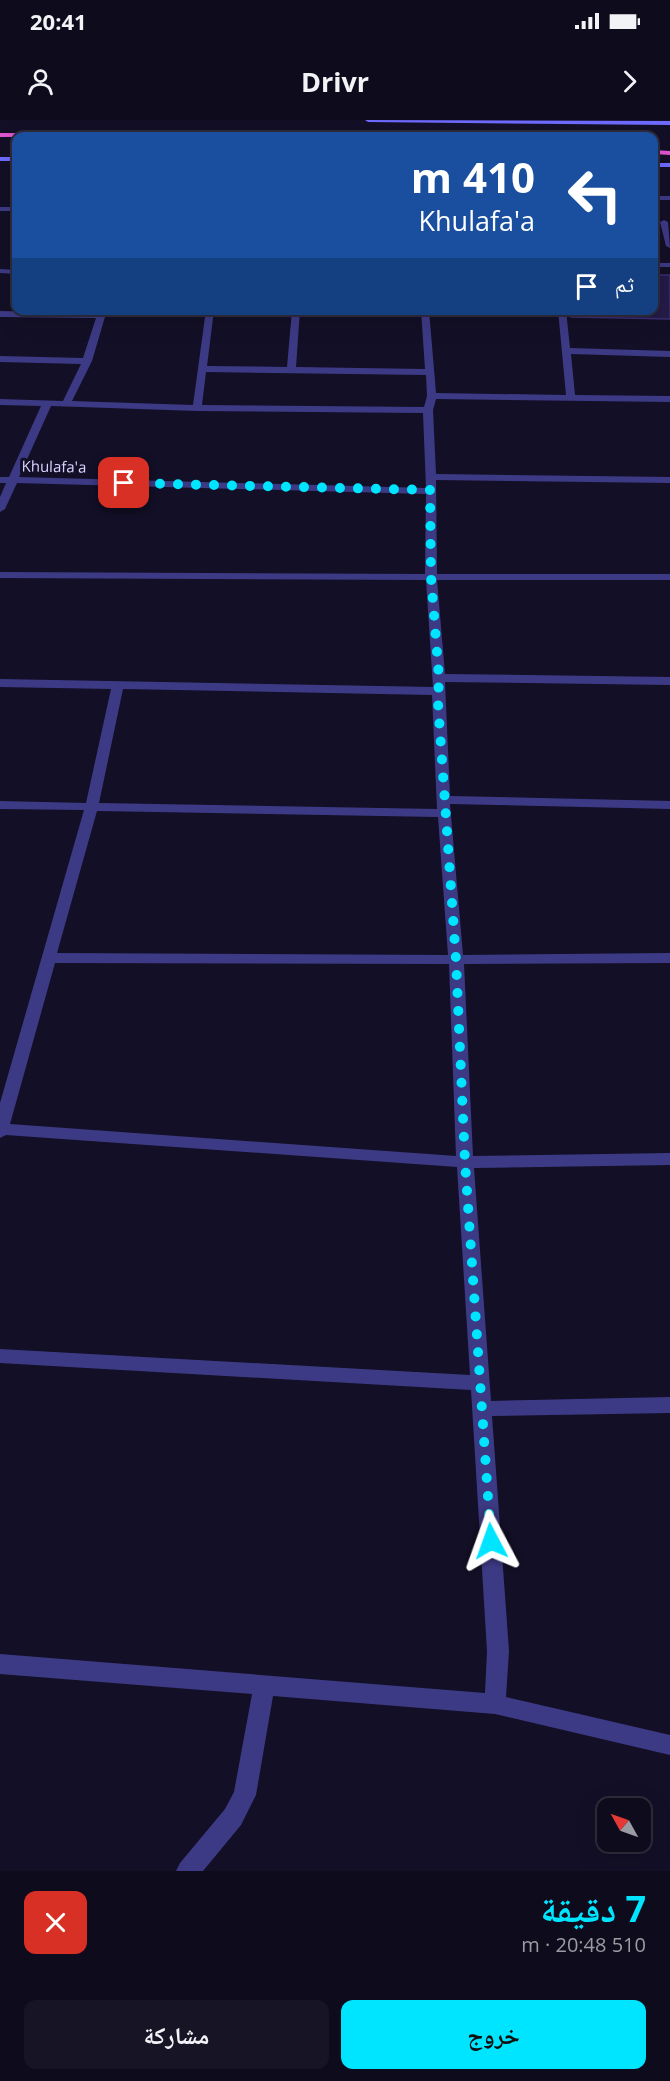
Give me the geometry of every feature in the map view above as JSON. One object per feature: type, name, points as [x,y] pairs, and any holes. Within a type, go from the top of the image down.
[{"type":"main road","points":[[368,120],[670,123]]},
{"type":"street","points":[[667,222],[670,246]]},
{"type":"street","points":[[66,405],[87,361],[101,315]]},
{"type":"street","points":[[197,408],[209,315]]},
{"type":"street","points":[[291,370],[296,315]]},
{"type":"street","points":[[425,315],[430,372],[431,577],[444,806],[456,960],[465,1162],[498,1651],[495,1704]]},
{"type":"street","points":[[562,315],[571,397]]},
{"type":"street","points":[[566,351],[670,354]]},
{"type":"street","points":[[0,359],[87,361]]},
{"type":"street","points":[[202,369],[430,372]]},
{"type":"street","points":[[0,402],[197,408],[430,403],[571,397],[670,399]]},
{"type":"street","points":[[0,509],[47,404]]},
{"type":"street","name":"Khulafa'a","points":[[0,480],[431,484],[670,480]]},
{"type":"street","points":[[0,575],[670,577]]},
{"type":"street","points":[[0,683],[117,687],[670,681]]},
{"type":"street","points":[[117,687],[91,808],[1,1131],[465,1162],[670,1159]]},
{"type":"street","points":[[0,805],[91,808],[670,805]]},
{"type":"street","points":[[49,958],[456,960],[670,958]]},
{"type":"street","points":[[0,1356],[480,1383]]},
{"type":"street","points":[[482,1409],[670,1405]]},
{"type":"street","points":[[0,1664],[495,1704],[670,1745]]},
{"type":"street","points":[[188,1871],[233,1817],[245,1795],[264,1686]]},
{"type":"building","points":[[658,275],[670,275],[670,319],[571,317],[571,315],[658,315]]},
{"type":"route","points":[[124,483],[430,490],[431,577],[439,678],[438,703],[444,813],[456,960],[465,1162],[491,1541]]}]
